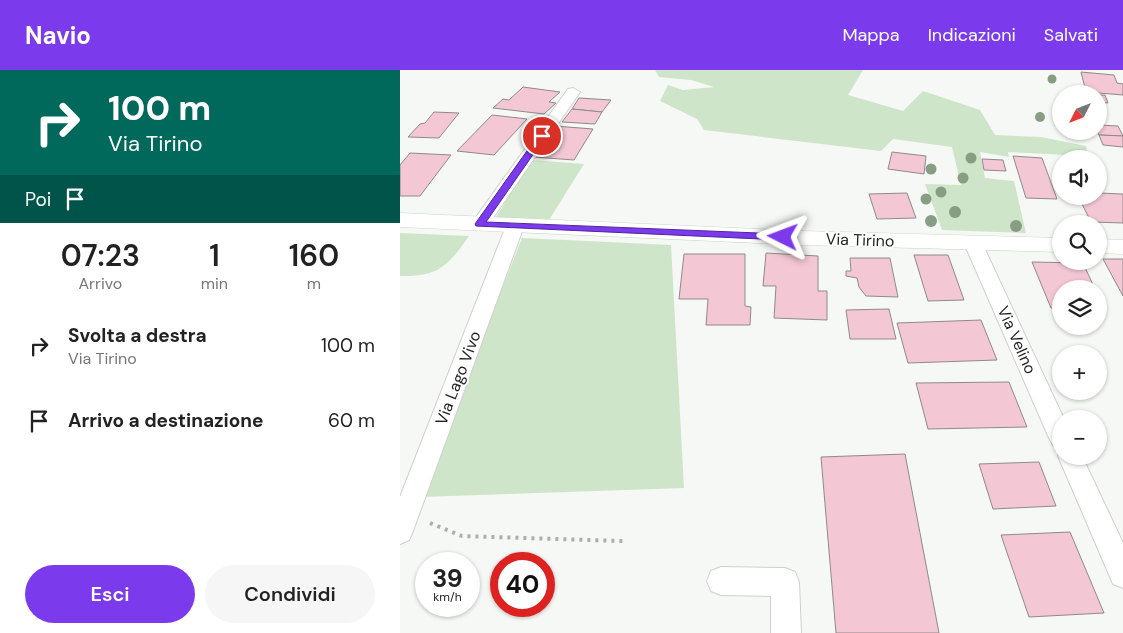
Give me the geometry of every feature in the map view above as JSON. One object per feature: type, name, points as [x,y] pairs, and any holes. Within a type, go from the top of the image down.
[{"type":"street","points":[[480,224],[573,92]]},
{"type":"street","name":"Via Tirino","points":[[400,220],[792,238],[1052,245]]},
{"type":"street","name":"Via Lago Vivo","points":[[403,522],[516,226]]},
{"type":"street","name":"Via Velino","points":[[973,243],[1052,418]]},
{"type":"street","points":[[1107,246],[1123,247]]},
{"type":"street","points":[[1074,465],[1123,574]]},
{"type":"street","points":[[721,581],[785,582],[786,633]]},
{"type":"path","points":[[403,522],[462,536],[623,541]]},
{"type":"green space","points":[[655,70],[863,70],[848,95],[903,111],[923,91],[980,110],[995,135],[1041,137],[1086,146],[1087,150],[1052,150],[1052,154],[1008,152],[1009,157],[980,152],[985,178],[1014,181],[1026,233],[942,230],[925,184],[961,185],[952,147],[893,139],[881,151],[704,130],[697,119],[660,101],[668,85],[683,90],[714,87],[691,80],[659,77]]},
{"type":"green space","points":[[532,160],[584,164],[549,220],[496,217]]},
{"type":"green space","points":[[400,233],[469,236],[455,255],[441,268],[424,274],[400,276]]},
{"type":"green space","points":[[522,238],[671,245],[684,488],[420,497]]},
{"type":"building","points":[[1081,72],[1114,75],[1117,83],[1123,84],[1123,95],[1108,94],[1108,85],[1084,85]]},
{"type":"building","points":[[523,87],[560,92],[549,102],[556,103],[544,114],[493,108],[503,99],[509,100]]},
{"type":"building","points":[[579,98],[611,100],[602,112],[572,109]]},
{"type":"building","points":[[572,109],[602,112],[595,124],[562,122]]},
{"type":"building","points":[[434,112],[459,113],[439,138],[408,137],[420,124],[425,123]]},
{"type":"building","points":[[492,115],[527,119],[494,155],[457,151]]},
{"type":"building","points":[[1108,125],[1118,126],[1123,136],[1108,135]]},
{"type":"building","points":[[555,126],[593,129],[574,160],[534,157]]},
{"type":"building","points":[[1108,135],[1123,136],[1123,147],[1103,145],[1101,140],[1108,140]]},
{"type":"building","points":[[892,152],[926,156],[924,174],[888,169]]},
{"type":"building","points":[[410,153],[451,155],[420,196],[400,196],[400,165]]},
{"type":"building","points":[[1013,156],[1042,158],[1052,185],[1052,199],[1026,198]]},
{"type":"building","points":[[982,159],[1003,160],[1006,171],[984,170]]},
{"type":"building","points":[[907,193],[916,218],[877,219],[869,194]]},
{"type":"building","points":[[1107,193],[1123,194],[1123,223],[1107,222],[1107,215],[1088,215],[1082,205],[1107,205]]},
{"type":"building","points":[[766,253],[818,256],[818,291],[827,291],[827,320],[774,318],[776,286],[763,286]]},
{"type":"building","points":[[684,254],[745,254],[745,306],[751,307],[750,325],[706,325],[708,299],[679,299]]},
{"type":"building","points":[[914,255],[948,255],[964,300],[928,301]]},
{"type":"building","points":[[850,258],[890,258],[898,297],[866,296],[859,287],[857,278],[846,276],[846,271],[851,271]]},
{"type":"building","points":[[1107,259],[1123,259],[1123,296],[1107,266]]},
{"type":"building","points":[[1032,262],[1052,262],[1052,270],[1086,270],[1091,280],[1052,280],[1051,308]]},
{"type":"building","points":[[889,309],[896,339],[850,339],[846,310]]},
{"type":"building","points":[[981,320],[997,360],[908,363],[897,323]]},
{"type":"building","points":[[1009,382],[1027,427],[928,429],[916,383]]},
{"type":"building","points":[[905,454],[939,633],[836,633],[821,457]]},
{"type":"building","points":[[1039,462],[1056,506],[993,509],[979,464]]},
{"type":"building","points":[[1070,532],[1104,613],[1029,617],[1001,535]]},
{"type":"route","points":[[542,136],[480,224],[783,237]]}]
